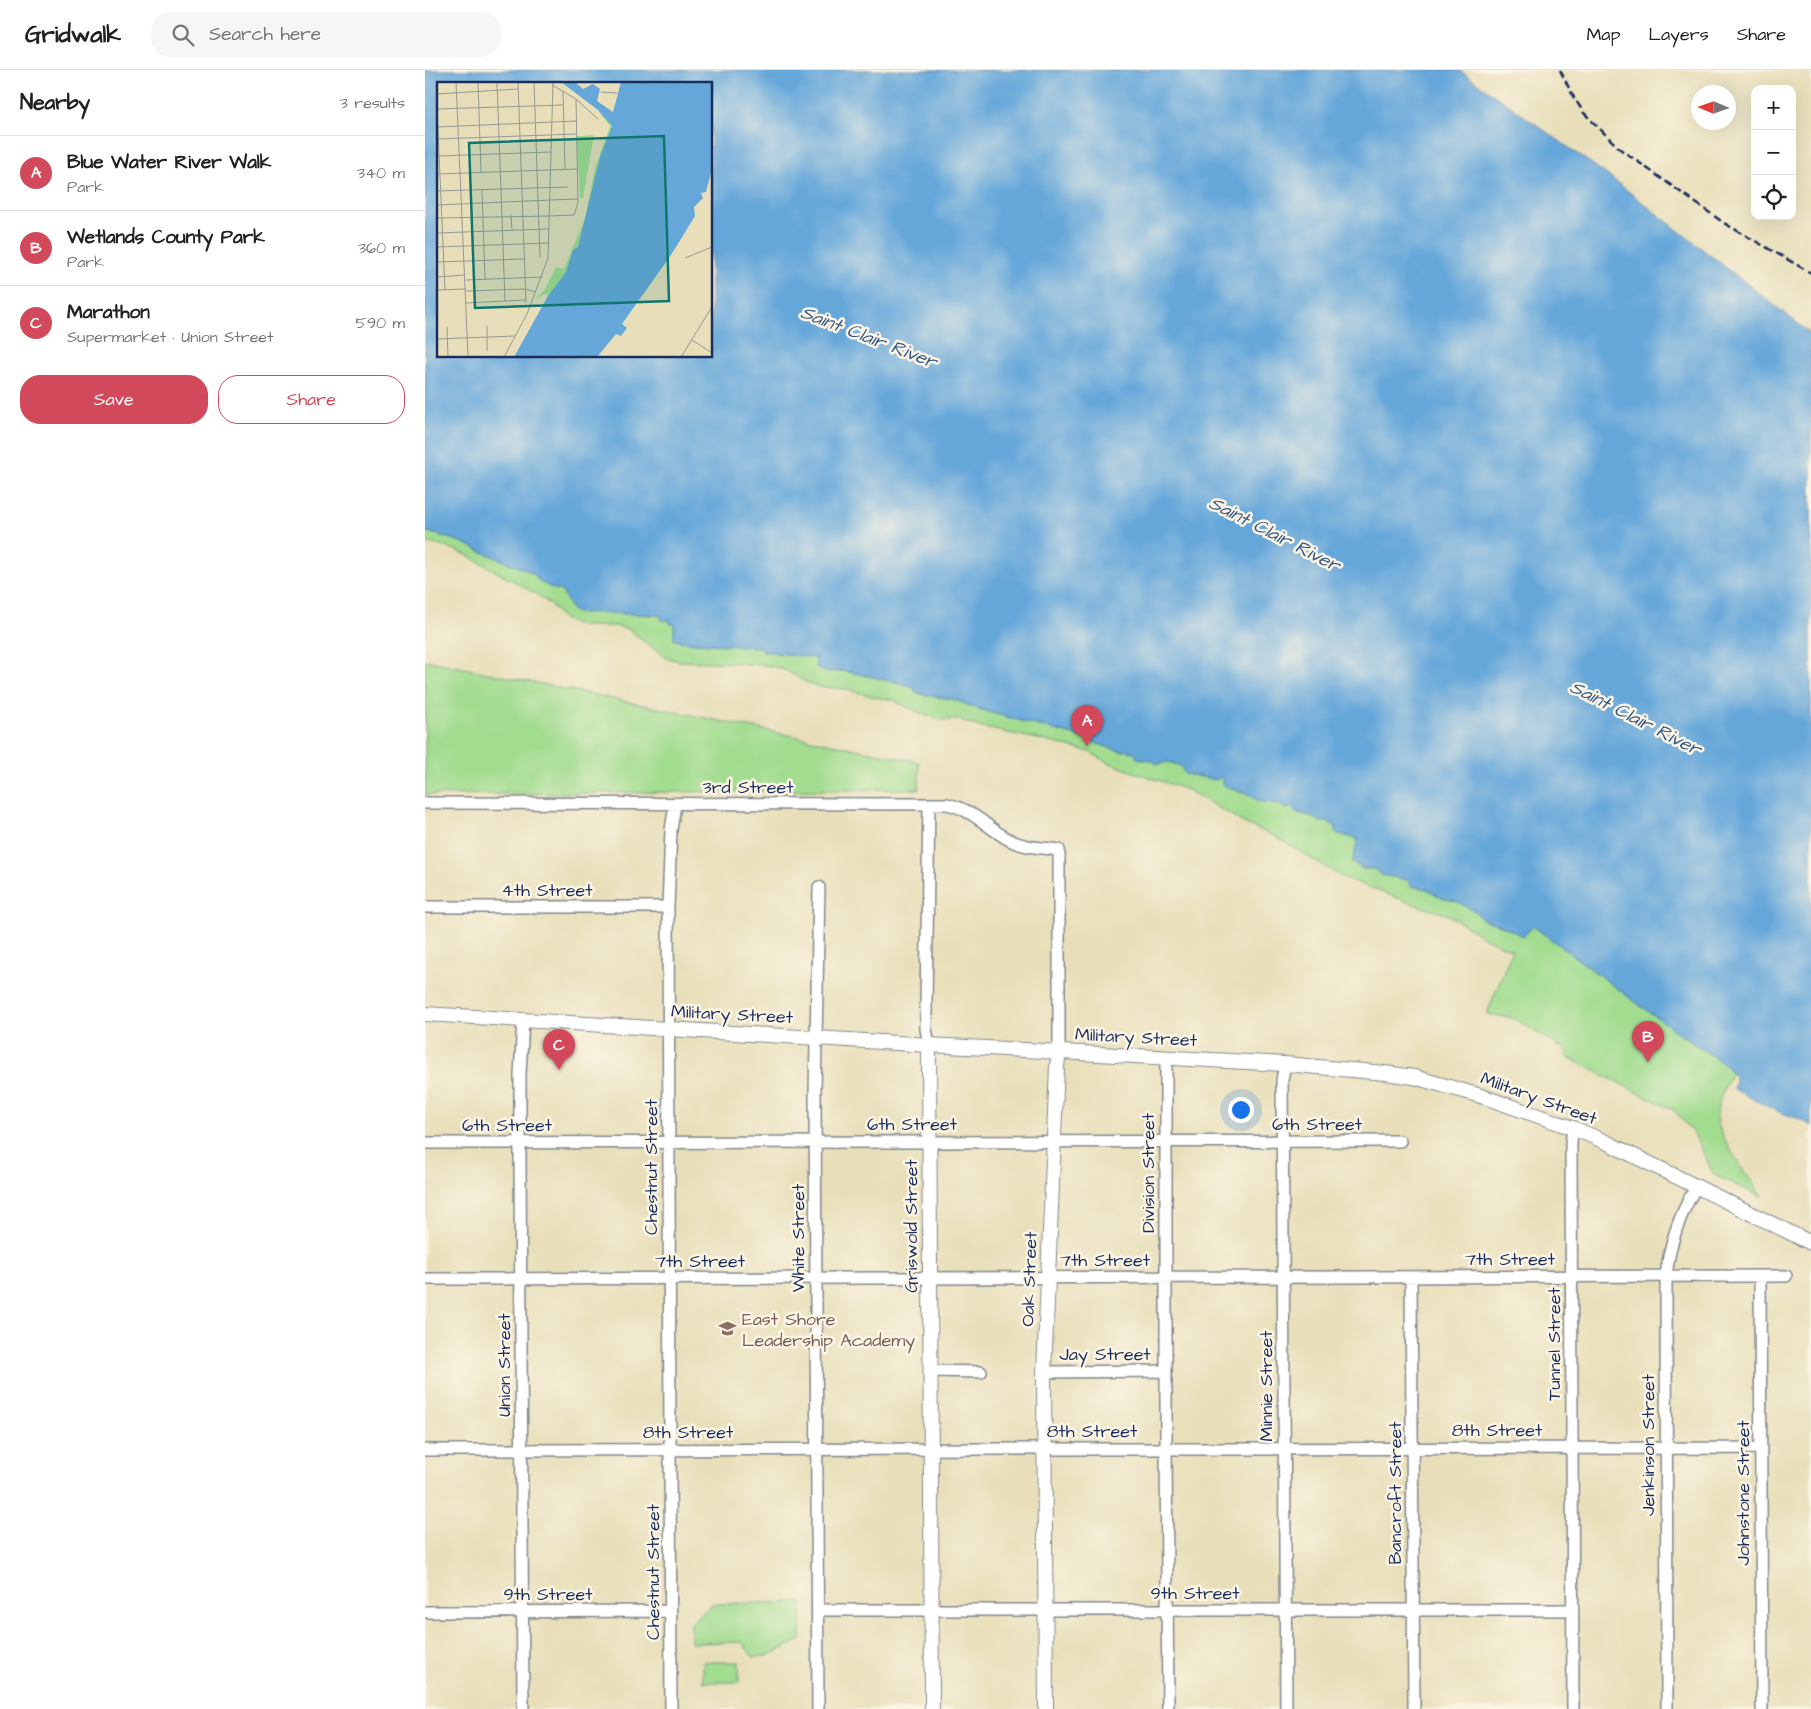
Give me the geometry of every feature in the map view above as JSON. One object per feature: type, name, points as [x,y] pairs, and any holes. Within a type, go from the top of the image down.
[{"type":"main road","name":"Military Street","points":[[425,1014],[668,1030],[1285,1064],[1414,1077],[1481,1096],[1573,1128],[1608,1143],[1811,1243]]},
{"type":"main road","name":"Griswold Street","points":[[929,1045],[932,1709]]},
{"type":"main road","name":"Oak Street","points":[[1046,1709],[1044,1372],[1053,1142],[1059,1051]]},
{"type":"street","name":"3rd Street","points":[[425,804],[947,804],[959,806],[1007,839],[1019,844],[1059,850]]},
{"type":"street","name":"Chestnut Street","points":[[671,1709],[668,907],[671,830],[675,804]]},
{"type":"street","name":"Griswold Street","points":[[929,804],[926,1028],[929,1045]]},
{"type":"street","name":"Oak Street","points":[[1059,850],[1059,1051]]},
{"type":"street","name":"White Street","points":[[818,1709],[815,1038],[819,887]]},
{"type":"street","name":"4th Street","points":[[425,907],[668,907]]},
{"type":"street","name":"Union Street","points":[[523,1020],[520,1075],[523,1709]]},
{"type":"street","name":"Division Street","points":[[1165,1057],[1169,1709]]},
{"type":"street","name":"Minnie Street","points":[[1285,1064],[1283,1080],[1283,1141],[1286,1709]]},
{"type":"street","name":"Tunnel Street","points":[[1573,1128],[1571,1142],[1573,1709]]},
{"type":"street","name":"6th Street","points":[[425,1143],[1400,1141]]},
{"type":"street","name":"Jenkinson Street","points":[[1667,1709],[1665,1448],[1667,1258],[1689,1199],[1696,1187]]},
{"type":"street","name":"7th Street","points":[[425,1279],[1786,1276]]},
{"type":"street","name":"Bancroft Street","points":[[1411,1277],[1414,1709]]},
{"type":"street","name":"Johnstone Street","points":[[1760,1277],[1762,1709]]},
{"type":"street","points":[[931,1371],[981,1372]]},
{"type":"street","name":"Jay Street","points":[[1044,1372],[1166,1371]]},
{"type":"street","name":"8th Street","points":[[425,1450],[1760,1448]]},
{"type":"street","name":"9th Street","points":[[818,1610],[1572,1610]]},
{"type":"street","name":"9th Street","points":[[425,1612],[670,1611]]},
{"type":"green space","points":[[425,531],[462,542],[534,574],[540,582],[562,591],[572,610],[661,615],[674,624],[674,640],[762,647],[762,651],[816,658],[825,672],[845,671],[913,686],[915,691],[923,695],[955,700],[975,708],[1076,736],[1123,752],[1127,750],[1135,753],[1137,758],[1150,760],[1158,764],[1167,762],[1220,776],[1238,792],[1252,795],[1258,801],[1280,804],[1284,808],[1293,807],[1295,812],[1311,816],[1321,822],[1328,822],[1336,827],[1336,833],[1358,839],[1352,863],[1363,869],[1374,869],[1382,875],[1408,880],[1412,886],[1427,889],[1442,898],[1456,901],[1475,911],[1482,919],[1524,936],[1533,926],[1649,1012],[1659,1017],[1675,1031],[1727,1066],[1732,1072],[1722,1093],[1717,1116],[1718,1124],[1728,1145],[1762,1197],[1714,1175],[1694,1134],[1675,1111],[1567,1057],[1567,1051],[1513,1018],[1487,1014],[1512,950],[1483,937],[1449,915],[1413,904],[1340,876],[1276,837],[1244,823],[1188,790],[1107,762],[1089,752],[979,727],[959,720],[941,720],[893,700],[846,689],[818,687],[805,682],[787,671],[771,666],[680,661],[666,658],[628,629],[615,626],[580,626],[570,623],[538,595],[469,556],[452,549],[425,542]]},
{"type":"green space","points":[[425,660],[919,762],[919,789],[425,795]]},
{"type":"green space","points":[[802,1602],[801,1640],[767,1656],[753,1657],[742,1642],[691,1643],[691,1623],[712,1604]]},
{"type":"green space","points":[[703,1662],[739,1662],[739,1682],[703,1682]]},
{"type":"water","name":"Saint Clair River","points":[[425,70],[1459,70],[1606,174],[1811,334],[1811,1126],[1734,1089],[1735,1076],[1722,1064],[1533,926],[1524,936],[1482,919],[1475,911],[1456,901],[1442,898],[1427,889],[1412,886],[1408,880],[1382,875],[1374,869],[1363,869],[1352,863],[1358,839],[1336,833],[1336,827],[1328,822],[1321,822],[1311,816],[1295,812],[1293,807],[1290,806],[1288,809],[1280,804],[1258,801],[1251,795],[1222,785],[1222,778],[1220,777],[1217,780],[1185,774],[1180,765],[1168,762],[1158,764],[1150,760],[1137,758],[1135,753],[1127,750],[1110,748],[1077,736],[1002,716],[956,700],[920,693],[915,691],[912,686],[845,671],[825,672],[816,667],[816,658],[762,651],[762,647],[674,640],[674,624],[670,624],[670,620],[661,620],[661,615],[577,613],[572,610],[562,591],[540,582],[534,574],[524,569],[462,542],[425,531]]},
{"type":"railway","points":[[1560,70],[1584,113],[1620,149],[1724,223],[1811,273]]},
{"type":"place","name":"Blue Water River Walk","points":[[1087,746]]},
{"type":"place","name":"Wetlands County Park","points":[[1648,1062]]},
{"type":"place","name":"Marathon","points":[[559,1070]]},
{"type":"place","name":"East Shore Leadership Academy","points":[[728,1329]]}]
